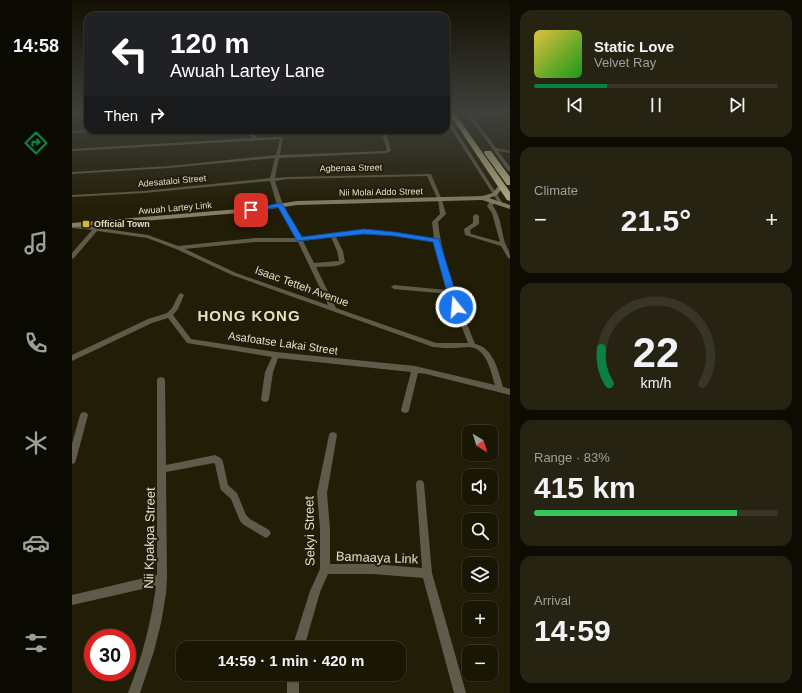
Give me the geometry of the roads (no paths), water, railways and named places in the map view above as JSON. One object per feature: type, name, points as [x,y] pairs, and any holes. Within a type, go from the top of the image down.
[{"type":"highway","points":[[473,144],[510,198]]},
{"type":"highway","points":[[482,144],[510,183]]},
{"type":"street","points":[[72,150],[166,144]]},
{"type":"street","points":[[281,144],[272,179],[280,205],[300,240],[333,309]]},
{"type":"street","points":[[72,173],[278,157],[386,152],[389,150],[387,144]]},
{"type":"street","points":[[462,144],[494,197]]},
{"type":"street","points":[[491,144],[510,170]]},
{"type":"street","points":[[494,149],[510,152]]},
{"type":"street","name":"Agbenaa Street","points":[[272,179],[359,175],[429,174],[440,200]]},
{"type":"street","name":"Adesataloi Street","points":[[72,196],[144,192],[272,179]]},
{"type":"street","points":[[501,186],[490,206],[495,213],[503,245],[510,257]]},
{"type":"street","name":"Nii Molai Addo Street","points":[[280,205],[326,202],[440,200],[494,197],[510,207]]},
{"type":"street","points":[[440,200],[443,214],[435,222],[436,241],[451,292],[472,345],[482,348],[488,355],[500,389]]},
{"type":"street","name":"Awuah Lartey Link","points":[[72,226],[244,210],[280,205]]},
{"type":"street","points":[[476,216],[476,224],[467,229],[468,235],[503,245]]},
{"type":"street","name":"Isaac Tetteh Avenue","points":[[72,226],[148,237],[178,248],[234,274],[435,345],[472,345]]},
{"type":"street","points":[[72,257],[96,229]]},
{"type":"street","points":[[178,248],[255,240],[300,240],[369,232],[436,241]]},
{"type":"street","points":[[312,264],[339,264],[342,262],[340,251],[333,236]]},
{"type":"street","points":[[394,287],[451,292]]},
{"type":"street","points":[[72,358],[150,321],[169,315],[175,309],[181,295]]},
{"type":"street","name":"Asafoatse Lakai Street","points":[[169,315],[189,341],[276,355],[415,369],[442,374],[510,392]]},
{"type":"street","points":[[265,399],[269,372],[276,355]]},
{"type":"street","points":[[405,410],[415,369]]},
{"type":"street","name":"Nii Kpakpa Street","points":[[134,693],[150,645],[159,609],[162,579],[163,469],[161,380]]},
{"type":"street","points":[[72,460],[84,415]]},
{"type":"street","name":"Sekyi Street","points":[[300,641],[315,591],[325,569],[325,529],[322,493],[333,435]]},
{"type":"street","points":[[163,469],[215,459],[219,462],[224,487],[234,496],[243,518],[266,534]]},
{"type":"street","points":[[420,484],[427,573],[460,693]]},
{"type":"street","name":"Bamaaya Link","points":[[325,569],[373,569],[427,573]]},
{"type":"street","points":[[72,600],[162,579]]},
{"type":"street","points":[[293,681],[293,693]]},
{"type":"place","name":"Official Town","points":[[86,224]]},
{"type":"district","name":"HONG KONG","points":[[249,316]]}]
